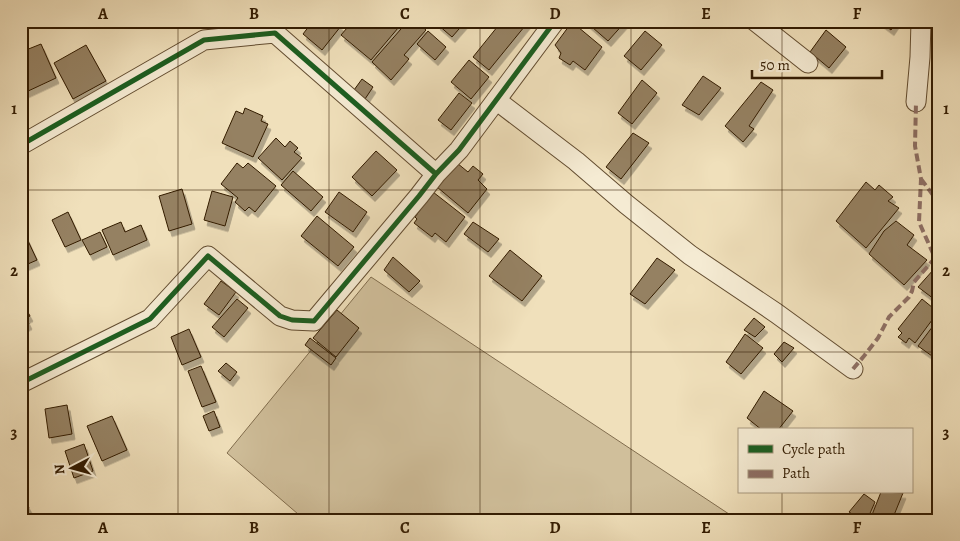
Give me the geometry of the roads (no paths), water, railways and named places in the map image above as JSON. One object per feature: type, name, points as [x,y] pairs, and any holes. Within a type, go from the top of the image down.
[{"type":"street","points":[[21,383],[150,319],[208,256],[280,316],[292,320],[314,321],[436,174],[459,150],[555,21]]},
{"type":"street","points":[[755,21],[808,63]]},
{"type":"street","points":[[916,102],[921,21]]},
{"type":"street","points":[[21,145],[204,40],[275,33],[436,174]]},
{"type":"street","points":[[496,100],[690,255],[776,313],[853,370]]}]
